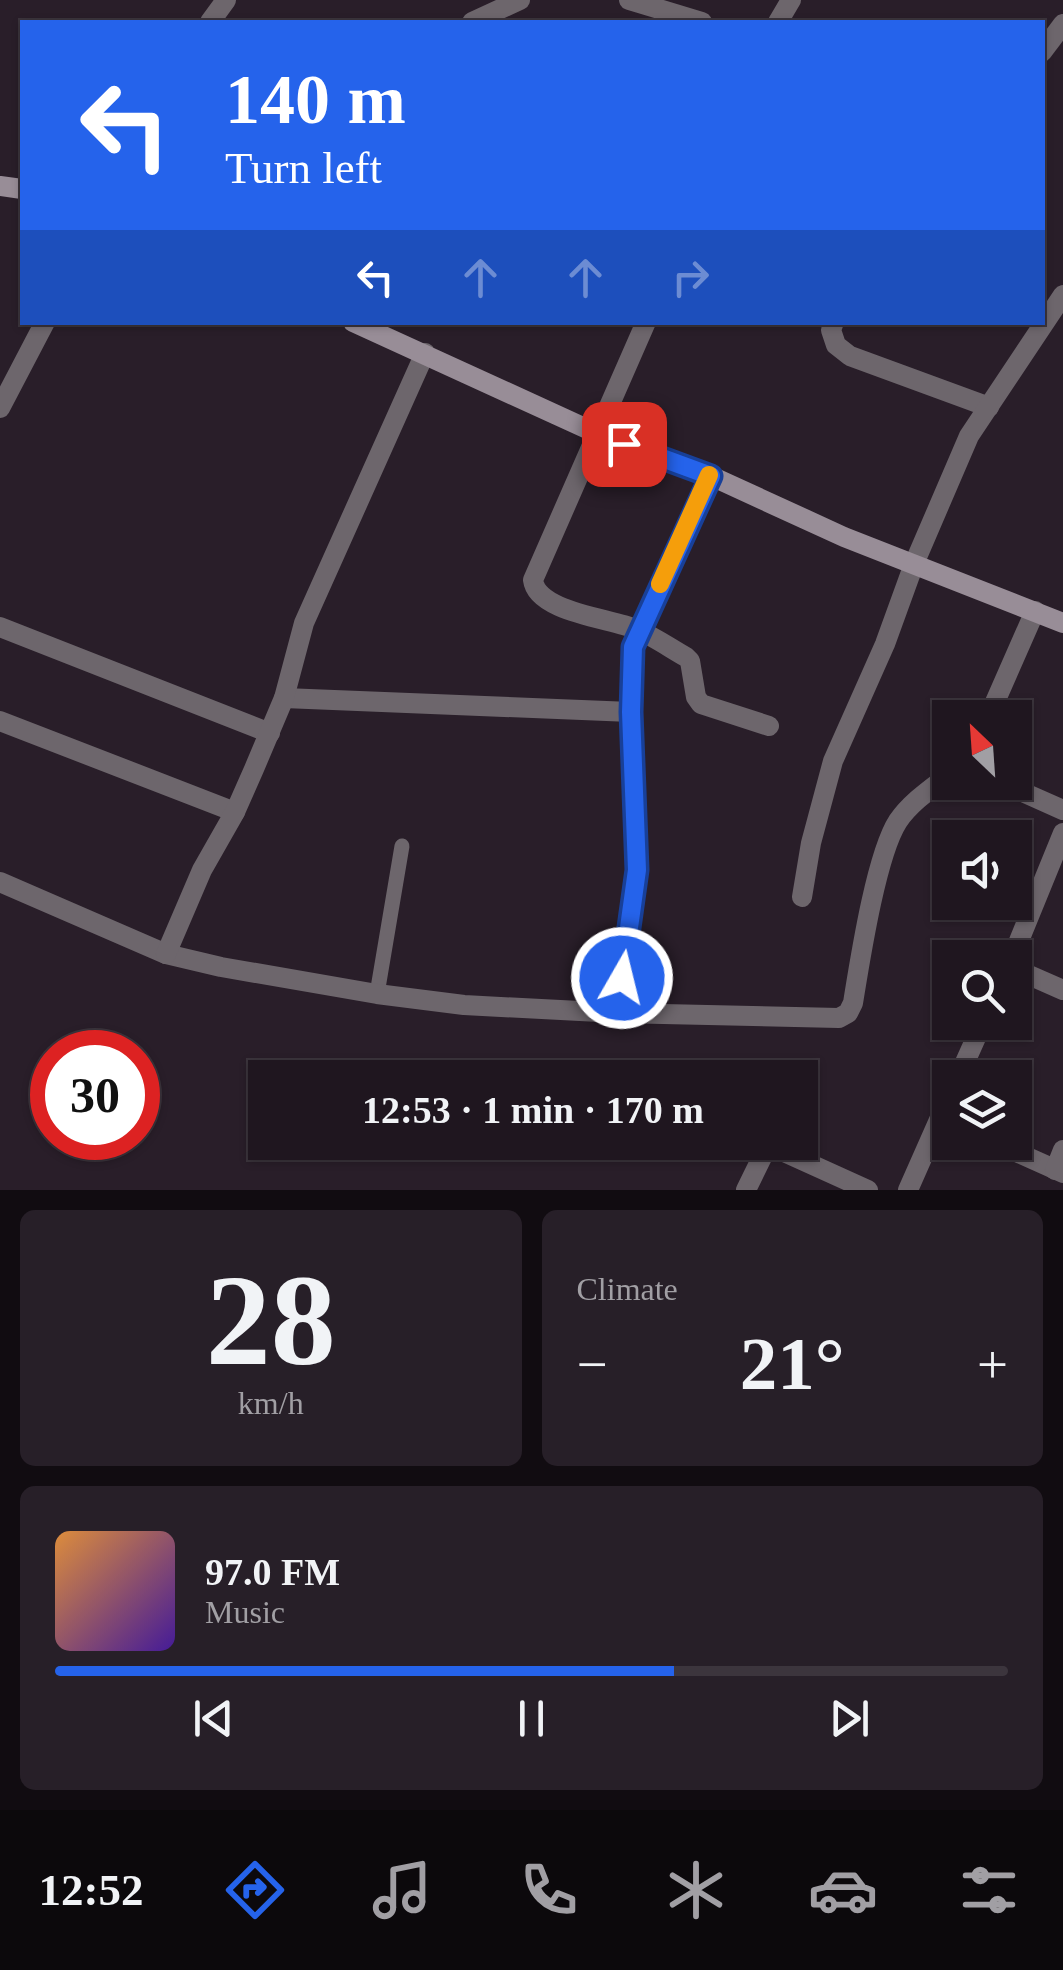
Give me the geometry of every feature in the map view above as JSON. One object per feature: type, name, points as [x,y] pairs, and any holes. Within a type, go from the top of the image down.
[{"type":"street","points":[[476,20],[520,0]]},
{"type":"street","points":[[628,0],[695,20]]},
{"type":"street","points":[[1045,48],[1063,24]]},
{"type":"street","points":[[1045,322],[1063,295]]},
{"type":"street","points":[[0,408],[43,325]]},
{"type":"street","points":[[359,325],[596,433],[711,476],[844,537],[1063,623]]},
{"type":"street","points":[[645,325],[532,580],[534,590],[546,602],[638,630],[690,661],[696,697],[702,704],[769,726]]},
{"type":"street","points":[[832,325],[830,330],[836,345],[850,356],[988,407]]},
{"type":"street","points":[[802,897],[811,842],[832,761],[885,644],[914,564],[969,436],[1043,325]]},
{"type":"street","points":[[166,954],[202,870],[236,812],[284,698],[304,623],[425,354]]},
{"type":"street","points":[[618,1013],[637,870],[631,712],[633,647],[711,476]]},
{"type":"street","points":[[998,700],[1034,612]]},
{"type":"street","points":[[0,627],[270,733]]},
{"type":"street","points":[[284,698],[631,712]]},
{"type":"street","points":[[0,721],[236,812]]},
{"type":"street","points":[[0,882],[166,954],[377,994],[464,1005],[828,1018],[848,1014],[853,1004],[886,846],[899,820],[932,788]]},
{"type":"street","points":[[1032,796],[1063,810]]},
{"type":"street","points":[[1019,940],[1063,833]]},
{"type":"street","points":[[1032,976],[1063,990]]},
{"type":"street","points":[[908,1190],[932,1145]]},
{"type":"street","points":[[1032,1155],[1060,1164]]},
{"type":"street","points":[[746,1190],[758,1160]]},
{"type":"street","points":[[801,1160],[868,1190]]},
{"type":"lane","points":[[377,994],[402,846]]},
{"type":"slow traffic","points":[[660,584],[709,475]]},
{"type":"route","points":[[622,978],[637,870],[631,712],[633,647],[711,476],[624,444]]}]
